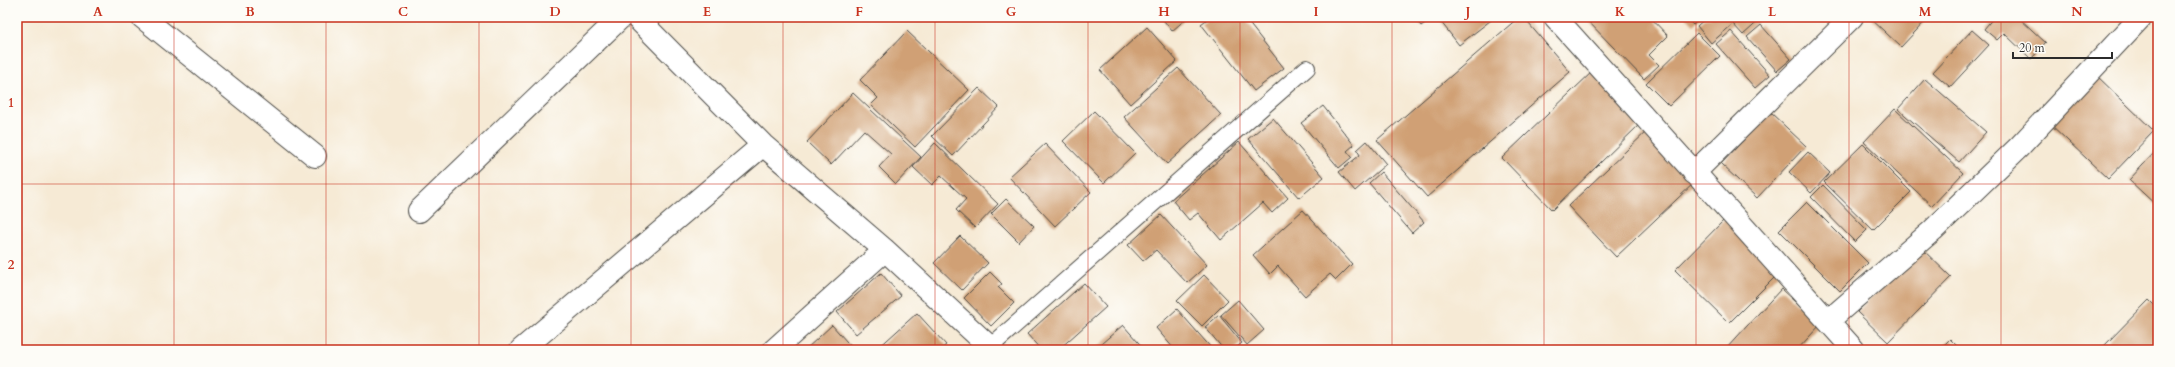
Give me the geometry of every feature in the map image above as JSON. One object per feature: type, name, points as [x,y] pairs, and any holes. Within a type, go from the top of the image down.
[{"type":"street","points":[[142,17],[315,156]]},
{"type":"street","points":[[419,211],[621,17]]},
{"type":"street","points":[[636,17],[763,145],[885,250],[991,348]]},
{"type":"street","points":[[1694,173],[1852,17]]},
{"type":"street","points":[[1828,321],[1933,230],[2019,147],[2141,17]]},
{"type":"street","points":[[1559,18],[1694,173],[1854,350]]},
{"type":"street","points":[[521,350],[763,145]]},
{"type":"street","points":[[774,350],[885,250]]},
{"type":"lane","points":[[991,348],[1307,68]]},
{"type":"building","points":[[1161,17],[1188,17],[1172,31]]},
{"type":"building","points":[[1210,17],[1244,17],[1284,68],[1254,91],[1201,24]]},
{"type":"building","points":[[1414,17],[1433,17],[1421,26]]},
{"type":"building","points":[[1437,17],[1495,17],[1459,45]]},
{"type":"building","points":[[1519,17],[1523,17],[1570,72],[1427,197],[1377,140]]},
{"type":"building","points":[[1584,17],[1650,17],[1668,36],[1649,55],[1659,65],[1644,79]]},
{"type":"building","points":[[1685,17],[1702,17],[1693,25]]},
{"type":"building","points":[[1707,17],[1763,17],[1743,35],[1733,24],[1711,43],[1697,26]]},
{"type":"building","points":[[1869,17],[1929,17],[1901,47]]},
{"type":"building","points":[[1994,17],[2018,17],[2046,43],[2031,59],[2004,33],[1997,40],[1984,29]]},
{"type":"building","points":[[1761,25],[1791,59],[1777,71],[1747,37]]},
{"type":"building","points":[[1147,27],[1177,61],[1130,104],[1100,70]]},
{"type":"building","points":[[1972,30],[1989,45],[1950,87],[1933,72]]},
{"type":"building","points":[[907,31],[969,90],[915,147],[871,105],[878,98],[860,80]]},
{"type":"building","points":[[1731,31],[1770,75],[1755,88],[1716,44]]},
{"type":"building","points":[[1697,33],[1720,56],[1669,106],[1646,83]]},
{"type":"building","points":[[1178,68],[1221,115],[1167,164],[1124,117]]},
{"type":"building","points":[[1594,70],[1643,121],[1552,210],[1502,158]]},
{"type":"building","points":[[2094,73],[2154,131],[2108,179],[2048,122]]},
{"type":"building","points":[[1925,79],[1986,132],[1959,162],[1898,109]]},
{"type":"building","points":[[979,88],[999,107],[953,156],[932,136]]},
{"type":"building","points":[[853,93],[921,157],[896,184],[879,167],[891,154],[864,130],[831,165],[807,142]]},
{"type":"building","points":[[1323,106],[1354,145],[1347,151],[1352,157],[1339,168],[1301,123]]},
{"type":"building","points":[[1895,109],[1963,173],[1932,206],[1864,142]]},
{"type":"building","points":[[1094,111],[1135,153],[1104,183],[1063,141]]},
{"type":"building","points":[[1770,112],[1806,146],[1757,198],[1721,164]]},
{"type":"building","points":[[1273,118],[1324,177],[1299,198],[1248,139]]},
{"type":"building","points":[[1648,130],[1696,181],[1616,257],[1568,206]]},
{"type":"building","points":[[1367,141],[1386,164],[1355,191],[1339,172],[1360,155],[1357,150]]},
{"type":"building","points":[[1239,142],[1288,198],[1272,213],[1263,203],[1221,240],[1198,213],[1189,220],[1173,201]]},
{"type":"building","points":[[935,143],[998,204],[975,228],[956,210],[966,199],[941,176],[932,185],[913,167]]},
{"type":"building","points":[[1045,144],[1091,192],[1055,226],[1009,177]]},
{"type":"building","points":[[1863,144],[1911,192],[1873,230],[1824,182]]},
{"type":"building","points":[[2156,151],[2158,152],[2158,207],[2129,180]]},
{"type":"building","points":[[1808,152],[1830,173],[1811,193],[1789,172]]},
{"type":"building","points":[[1381,172],[1424,222],[1412,233],[1369,183]]},
{"type":"building","points":[[1823,185],[1867,230],[1855,242],[1811,197]]},
{"type":"building","points":[[1006,199],[1034,226],[1019,242],[991,214]]},
{"type":"building","points":[[1807,202],[1868,263],[1840,291],[1779,230]]},
{"type":"building","points":[[1303,210],[1352,264],[1336,280],[1330,274],[1305,296],[1278,266],[1270,274],[1253,255]]},
{"type":"building","points":[[1161,215],[1207,265],[1187,283],[1156,250],[1143,261],[1128,245]]},
{"type":"building","points":[[1726,218],[1780,272],[1729,323],[1675,270]]},
{"type":"building","points":[[960,236],[988,263],[962,290],[934,263]]},
{"type":"building","points":[[1920,247],[1951,277],[1888,342],[1857,312]]},
{"type":"building","points":[[990,272],[1002,284],[998,287],[1014,303],[991,326],[964,298]]},
{"type":"building","points":[[881,273],[901,296],[856,334],[837,312]]},
{"type":"building","points":[[1204,275],[1228,300],[1202,326],[1177,301]]},
{"type":"building","points":[[1084,283],[1106,307],[1058,350],[1041,350],[1027,334]]},
{"type":"building","points":[[1781,289],[1820,325],[1797,350],[1725,350]]},
{"type":"building","points":[[1238,300],[1264,330],[1247,345],[1221,315]]},
{"type":"building","points":[[2149,300],[2158,309],[2158,350],[2106,350],[2103,347]]},
{"type":"building","points":[[1177,309],[1213,350],[1175,350],[1156,328]]},
{"type":"building","points":[[917,313],[946,345],[940,350],[876,350]]},
{"type":"building","points":[[1219,315],[1242,343],[1233,350],[1224,350],[1205,327]]},
{"type":"building","points":[[832,325],[854,350],[805,350]]},
{"type":"building","points":[[1123,325],[1145,350],[1094,350]]},
{"type":"building","points":[[1950,339],[1961,350],[1939,350]]}]
